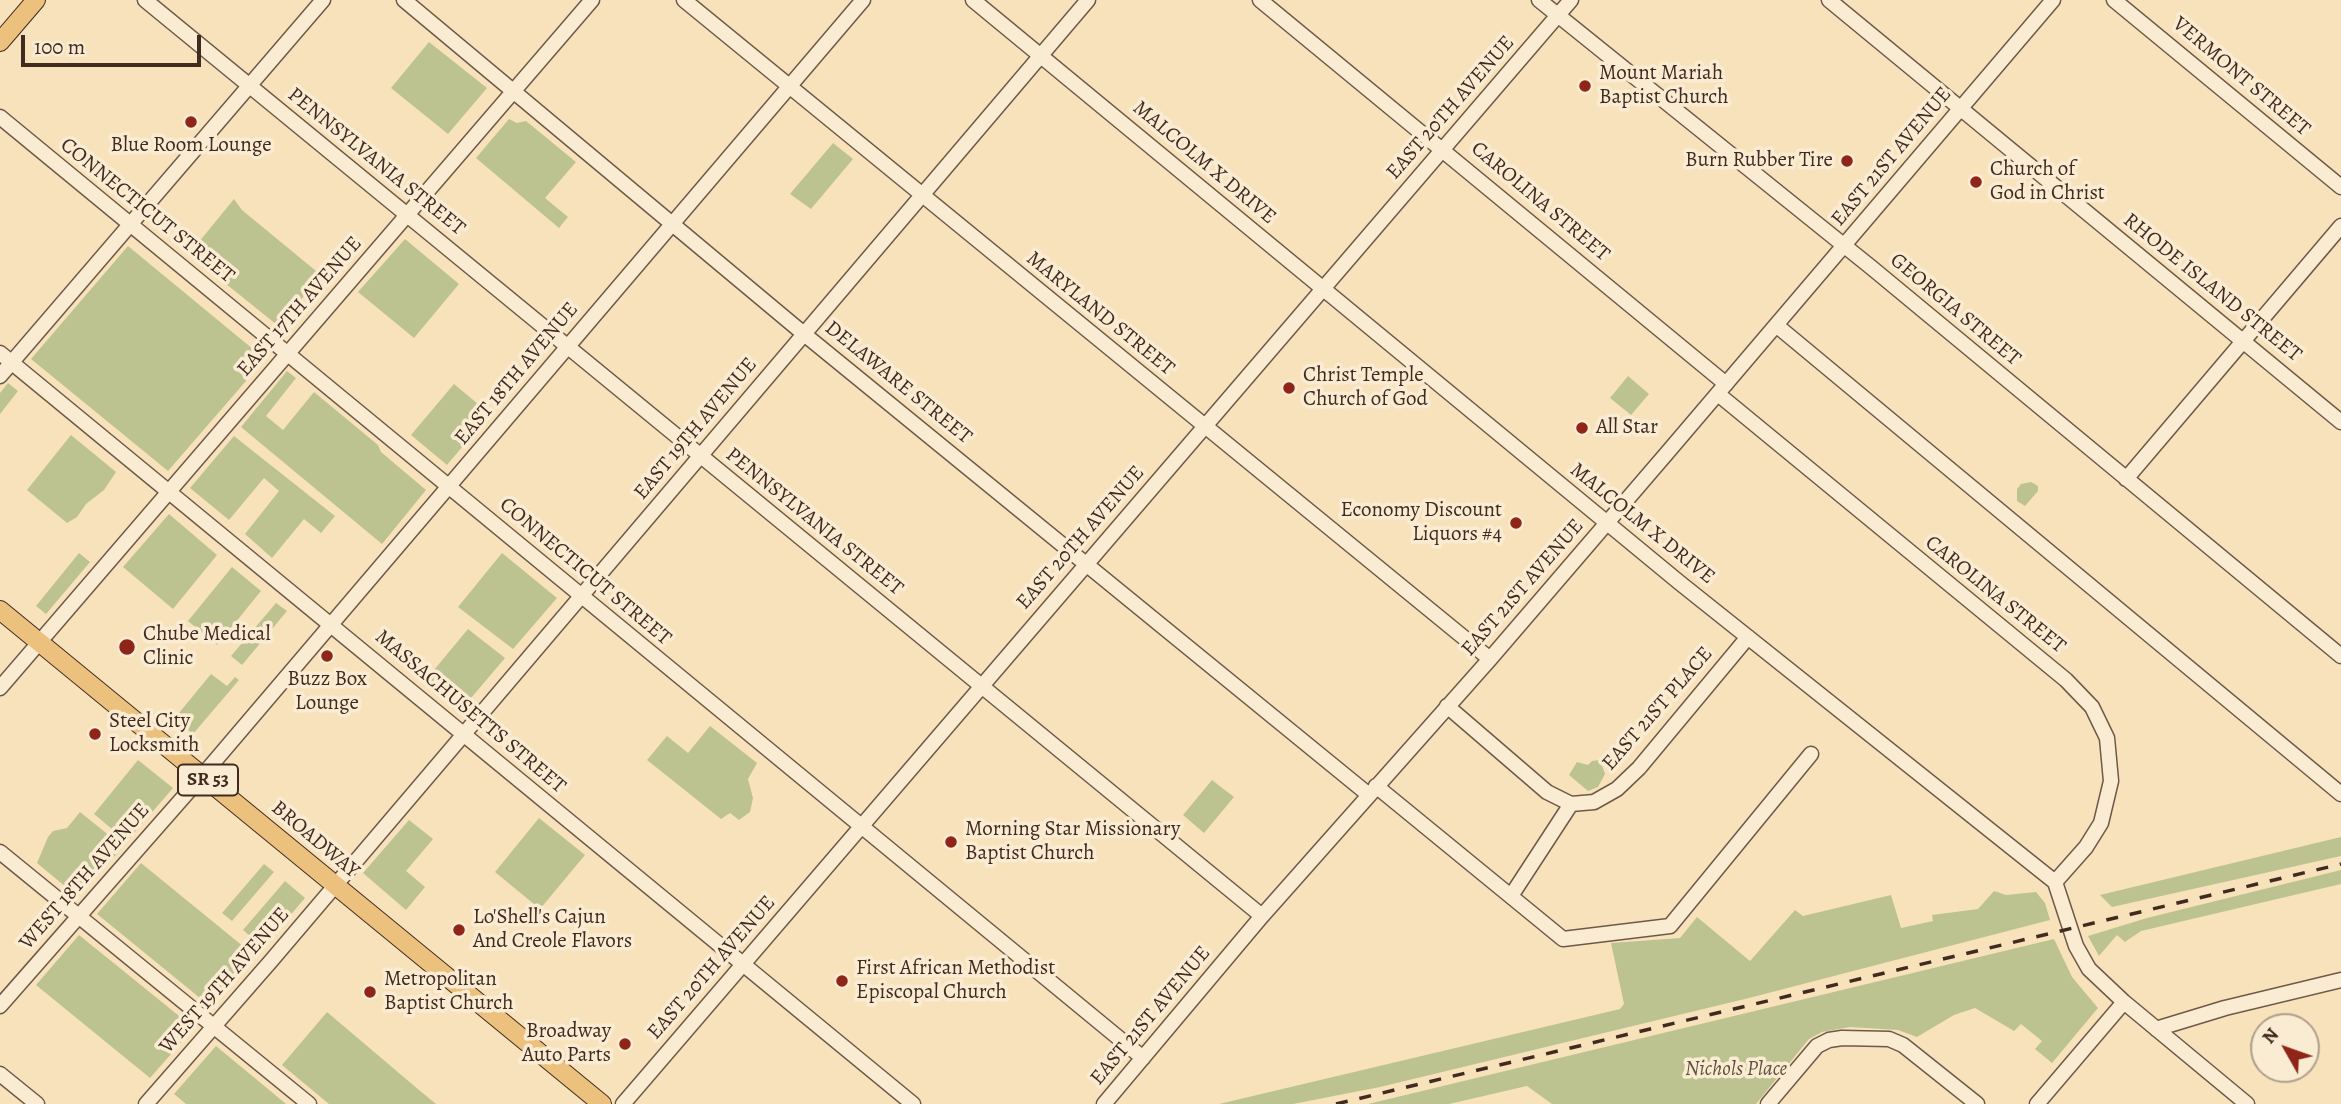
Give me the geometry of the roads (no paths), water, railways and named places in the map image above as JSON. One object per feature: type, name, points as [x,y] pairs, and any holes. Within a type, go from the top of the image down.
[{"type":"main road","points":[[0,42],[36,0]]},
{"type":"main road","name":"BROADWAY","points":[[0,610],[602,1104]]},
{"type":"street","name":"PENNSYLVANIA STREET","points":[[145,0],[1262,916]]},
{"type":"street","points":[[0,376],[6,357],[130,224],[323,0]]},
{"type":"street","name":"DELAWARE STREET","points":[[404,0],[672,225],[1087,565],[1563,939],[1670,926],[1811,754]]},
{"type":"street","name":"EAST 17TH AVENUE","points":[[0,688],[592,0]]},
{"type":"street","name":"MARYLAND STREET","points":[[684,0],[1490,659]]},
{"type":"street","name":"EAST 18TH AVENUE","points":[[202,776],[863,0]]},
{"type":"street","name":"MALCOLM X DRIVE","points":[[973,0],[1748,637],[2055,882]]},
{"type":"street","name":"EAST 19TH AVENUE","points":[[335,886],[1088,0]]},
{"type":"street","name":"CAROLINA STREET","points":[[1261,0],[1443,149],[2060,675],[2092,707],[2107,738],[2111,781],[2101,823],[2086,847],[2055,882]]},
{"type":"street","name":"GEORGIA STREET","points":[[1539,0],[2341,656]]},
{"type":"street","name":"EAST 20TH AVENUE","points":[[623,1104],[1572,0]]},
{"type":"street","name":"RHODE ISLAND STREET","points":[[1829,0],[2341,422]]},
{"type":"street","name":"EAST 21ST AVENUE","points":[[1104,1104],[1262,916],[1490,659],[2053,0]]},
{"type":"street","name":"VERMONT STREET","points":[[2114,0],[2341,187]]},
{"type":"street","name":"CONNECTICUT STREET","points":[[0,117],[1143,1058]]},
{"type":"street","points":[[2126,480],[2341,226]]},
{"type":"street","points":[[1776,325],[2341,794]]},
{"type":"street","name":"MASSACHUSETTS STREET","points":[[6,357],[913,1104]]},
{"type":"street","name":"EAST 21ST PLACE","points":[[1571,804],[1594,802],[1617,789],[1639,768],[1748,637]]},
{"type":"street","points":[[1447,706],[1547,792],[1571,804],[1511,896]]},
{"type":"street","name":"WEST 18TH AVENUE","points":[[0,1006],[202,776]]},
{"type":"street","points":[[0,852],[309,1104]]},
{"type":"street","points":[[2055,882],[2084,962],[2123,1002],[2247,1104]]},
{"type":"street","name":"WEST 19TH AVENUE","points":[[146,1104],[335,886]]},
{"type":"street","points":[[2156,1028],[2341,980]]},
{"type":"street","points":[[2037,1104],[2123,1002]]},
{"type":"street","points":[[1768,1104],[1820,1044],[1842,1038],[1881,1038],[1896,1041],[1910,1049],[1977,1104]]},
{"type":"street","points":[[0,1074],[37,1104]]},
{"type":"railway","points":[[1336,1104],[2341,864]]},
{"type":"place","name":"Mount Mariah Baptist Church","points":[[1585,86]]},
{"type":"place","name":"Blue Room Lounge","points":[[191,122]]},
{"type":"place","name":"Burn Rubber Tire","points":[[1847,161]]},
{"type":"place","name":"Church of God in Christ","points":[[1976,182]]},
{"type":"place","name":"Christ Temple Church of God","points":[[1289,388]]},
{"type":"place","name":"All Star","points":[[1582,428]]},
{"type":"place","name":"Economy Discount Liquors #4","points":[[1516,523]]},
{"type":"place","name":"Chube Medical Clinic","points":[[127,647]]},
{"type":"place","name":"Buzz Box Lounge","points":[[327,656]]},
{"type":"place","name":"Steel City Locksmith","points":[[95,734]]},
{"type":"place","name":"Morning Star Missionary Baptist Church","points":[[951,842]]},
{"type":"place","name":"Lo'Shell's Cajun And Creole Flavors","points":[[459,930]]},
{"type":"place","name":"First African Methodist Episcopal Church","points":[[842,981]]},
{"type":"place","name":"Metropolitan Baptist Church","points":[[370,992]]},
{"type":"place","name":"Broadway Auto Parts","points":[[625,1044]]},
{"type":"park label","name":"Nichols Place","points":[[1736,1070]]}]
